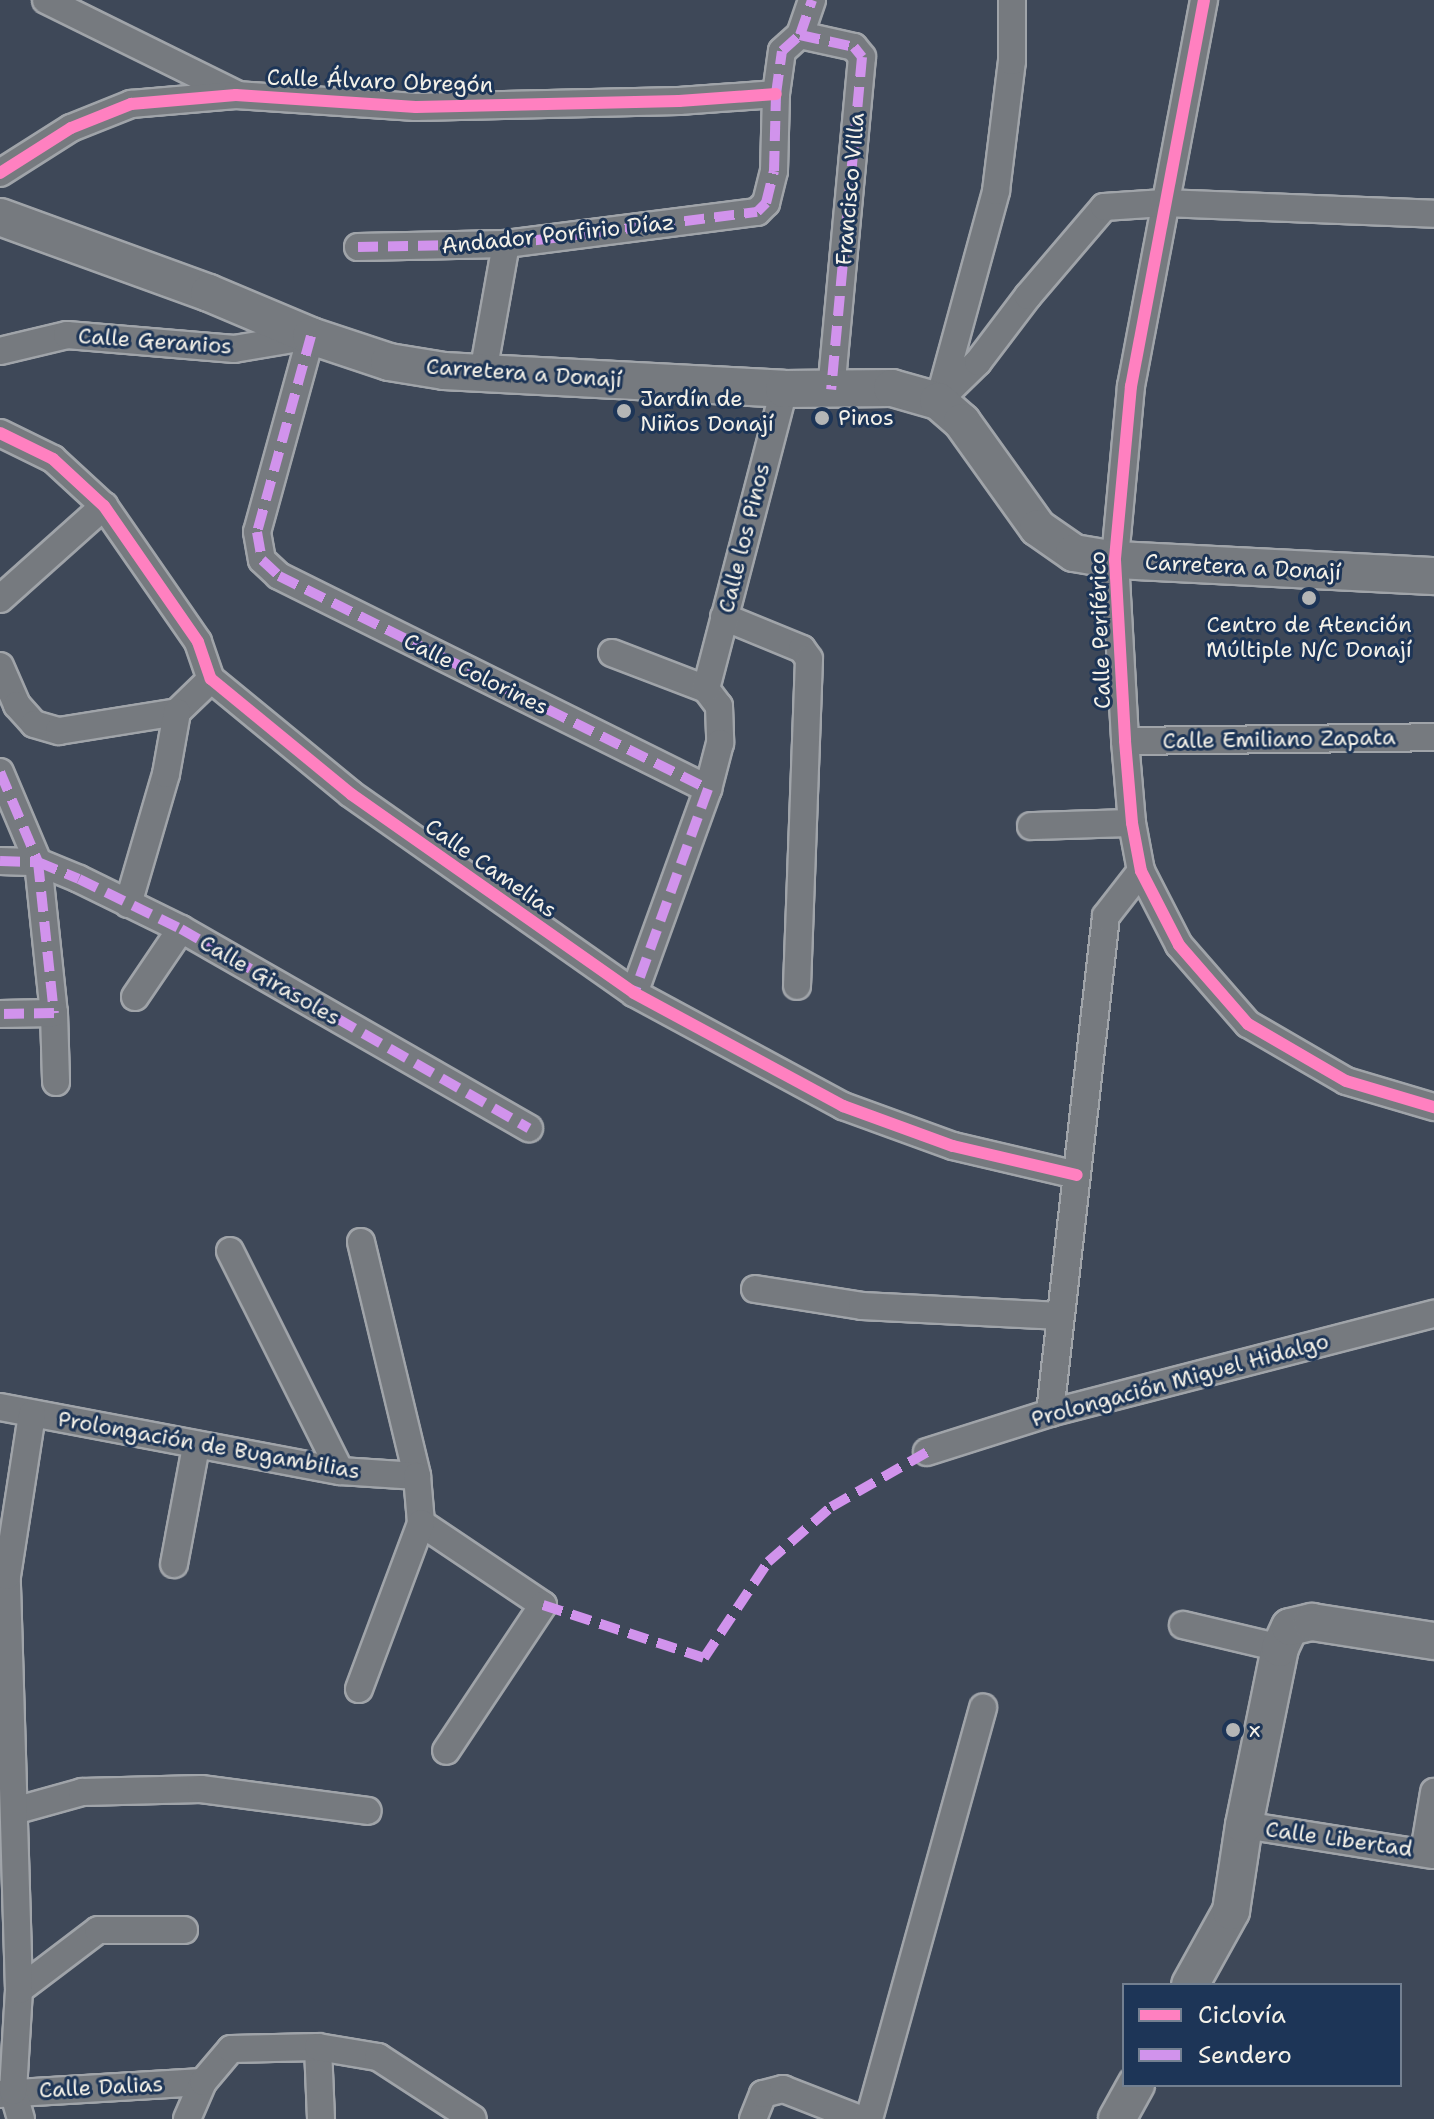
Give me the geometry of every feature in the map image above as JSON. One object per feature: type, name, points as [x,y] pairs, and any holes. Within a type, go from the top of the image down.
[{"type":"main road","name":"Carretera a Donají","points":[[0,217],[209,293],[311,336],[389,362],[483,373],[784,389],[892,388],[938,401],[962,422],[1038,528],[1074,553],[1115,560],[1434,576]]},
{"type":"main road","points":[[1191,1983],[1231,1911],[1244,1825],[1280,1648],[1290,1627],[1312,1622],[1434,1641]]},
{"type":"main road","points":[[1117,2119],[1135,2087]]},
{"type":"street","points":[[46,0],[236,95]]},
{"type":"street","points":[[776,94],[782,51],[800,35],[812,0]]},
{"type":"street","points":[[938,401],[996,191],[1012,61],[1012,0]]},
{"type":"street","name":"Calle Periférico","points":[[1204,0],[1131,386],[1115,560],[1125,741],[1132,823],[1141,871],[1179,945],[1248,1024],[1346,1081],[1434,1107]]},
{"type":"street","name":"Francisco Villa","points":[[800,35],[854,47],[862,57],[831,390]]},
{"type":"street","name":"Calle Álvaro Obregón","points":[[0,173],[71,128],[131,104],[236,95],[416,107],[679,101],[776,94]]},
{"type":"street","name":"Andador Porfirio Díaz","points":[[358,247],[506,244],[757,212],[766,203],[774,171],[776,94]]},
{"type":"street","points":[[938,401],[978,362],[1028,296],[1104,207],[1164,203],[1434,214]]},
{"type":"street","points":[[483,373],[506,244]]},
{"type":"street","name":"Calle Geranios","points":[[0,351],[67,335],[234,349],[311,336]]},
{"type":"street","name":"Calle Colorines","points":[[311,336],[257,532],[262,560],[279,576],[708,789]]},
{"type":"street","name":"Calle los Pinos","points":[[706,689],[784,389]]},
{"type":"street","points":[[0,433],[53,459],[104,506],[198,642],[211,679],[177,712],[59,731],[34,724],[25,715],[17,705],[0,666]]},
{"type":"street","points":[[0,599],[104,506]]},
{"type":"street","points":[[724,617],[802,649],[809,659],[797,986]]},
{"type":"street","points":[[612,653],[706,689],[719,706],[720,743],[708,789],[634,993]]},
{"type":"street","name":"Calle Camelias","points":[[211,679],[351,794],[634,993],[843,1106],[953,1146],[1077,1175]]},
{"type":"street","points":[[128,904],[166,774],[177,712]]},
{"type":"street","name":"Calle Emiliano Zapata","points":[[1125,741],[1434,737]]},
{"type":"street","points":[[0,772],[38,862],[54,1013],[56,1082]]},
{"type":"street","points":[[1031,826],[1132,823]]},
{"type":"street","name":"Calle Girasoles","points":[[0,861],[38,862],[181,929],[529,1128]]},
{"type":"street","points":[[1050,1413],[1106,916],[1141,871]]},
{"type":"street","points":[[135,997],[181,929]]},
{"type":"street","points":[[0,1014],[54,1013]]},
{"type":"street","points":[[359,1689],[421,1523],[417,1476],[361,1242]]},
{"type":"street","points":[[230,1251],[340,1471]]},
{"type":"street","points":[[755,1289],[862,1306],[1061,1316]]},
{"type":"street","name":"Prolongación Miguel Hidalgo","points":[[927,1452],[1050,1413],[1434,1314]]},
{"type":"street","name":"Prolongación de Bugambilias","points":[[0,1407],[340,1471],[417,1476]]},
{"type":"street","points":[[21,2119],[7,2092],[19,1990],[3,1576],[32,1414]]},
{"type":"street","points":[[174,1564],[196,1446]]},
{"type":"street","points":[[421,1523],[543,1605],[446,1751]]},
{"type":"street","points":[[1183,1625],[1280,1648]]},
{"type":"street","points":[[869,2119],[983,1707]]},
{"type":"street","points":[[14,1811],[82,1792],[201,1789],[368,1811]]},
{"type":"street","points":[[1429,1853],[1434,1792]]},
{"type":"street","name":"Calle Libertad","points":[[1244,1825],[1429,1853]]},
{"type":"street","points":[[19,1990],[98,1930],[184,1930]]},
{"type":"street","points":[[318,2047],[321,2119]]},
{"type":"street","points":[[187,2119],[203,2082],[231,2049],[318,2047],[378,2057],[473,2119]]},
{"type":"street","name":"Calle Dalias","points":[[7,2092],[203,2082]]},
{"type":"street","points":[[753,2119],[763,2094],[783,2089],[860,2119]]},
{"type":"marked path","points":[[358,247],[506,244],[757,212],[766,203],[774,171],[776,94],[782,51],[800,35],[812,0]]},
{"type":"marked path","points":[[800,35],[854,47],[862,57],[831,390]]},
{"type":"marked path","points":[[311,336],[257,532],[262,560],[279,576],[708,789],[634,993]]},
{"type":"marked path","points":[[0,772],[38,862],[54,1013],[0,1014]]},
{"type":"marked path","points":[[0,861],[38,862],[181,929],[529,1128]]},
{"type":"marked path","points":[[543,1605],[704,1658],[768,1562],[831,1507],[927,1452]]},
{"type":"cycle path","points":[[1204,0],[1131,386],[1115,560],[1125,741],[1132,823],[1141,871],[1179,945],[1248,1024],[1346,1081],[1434,1107]]},
{"type":"cycle path","points":[[0,173],[71,128],[131,104],[236,95],[416,107],[679,101],[776,94]]},
{"type":"cycle path","points":[[0,433],[53,459],[104,506],[198,642],[211,679],[351,794],[634,993],[843,1106],[953,1146],[1077,1175]]},
{"type":"place","name":"Jardín de Niños Donají","points":[[624,411]]},
{"type":"place","name":"Pinos","points":[[822,418]]},
{"type":"place","name":"Centro de Atención Múltiple N/C Donají","points":[[1309,598]]},
{"type":"place","name":"x","points":[[1233,1730]]}]
